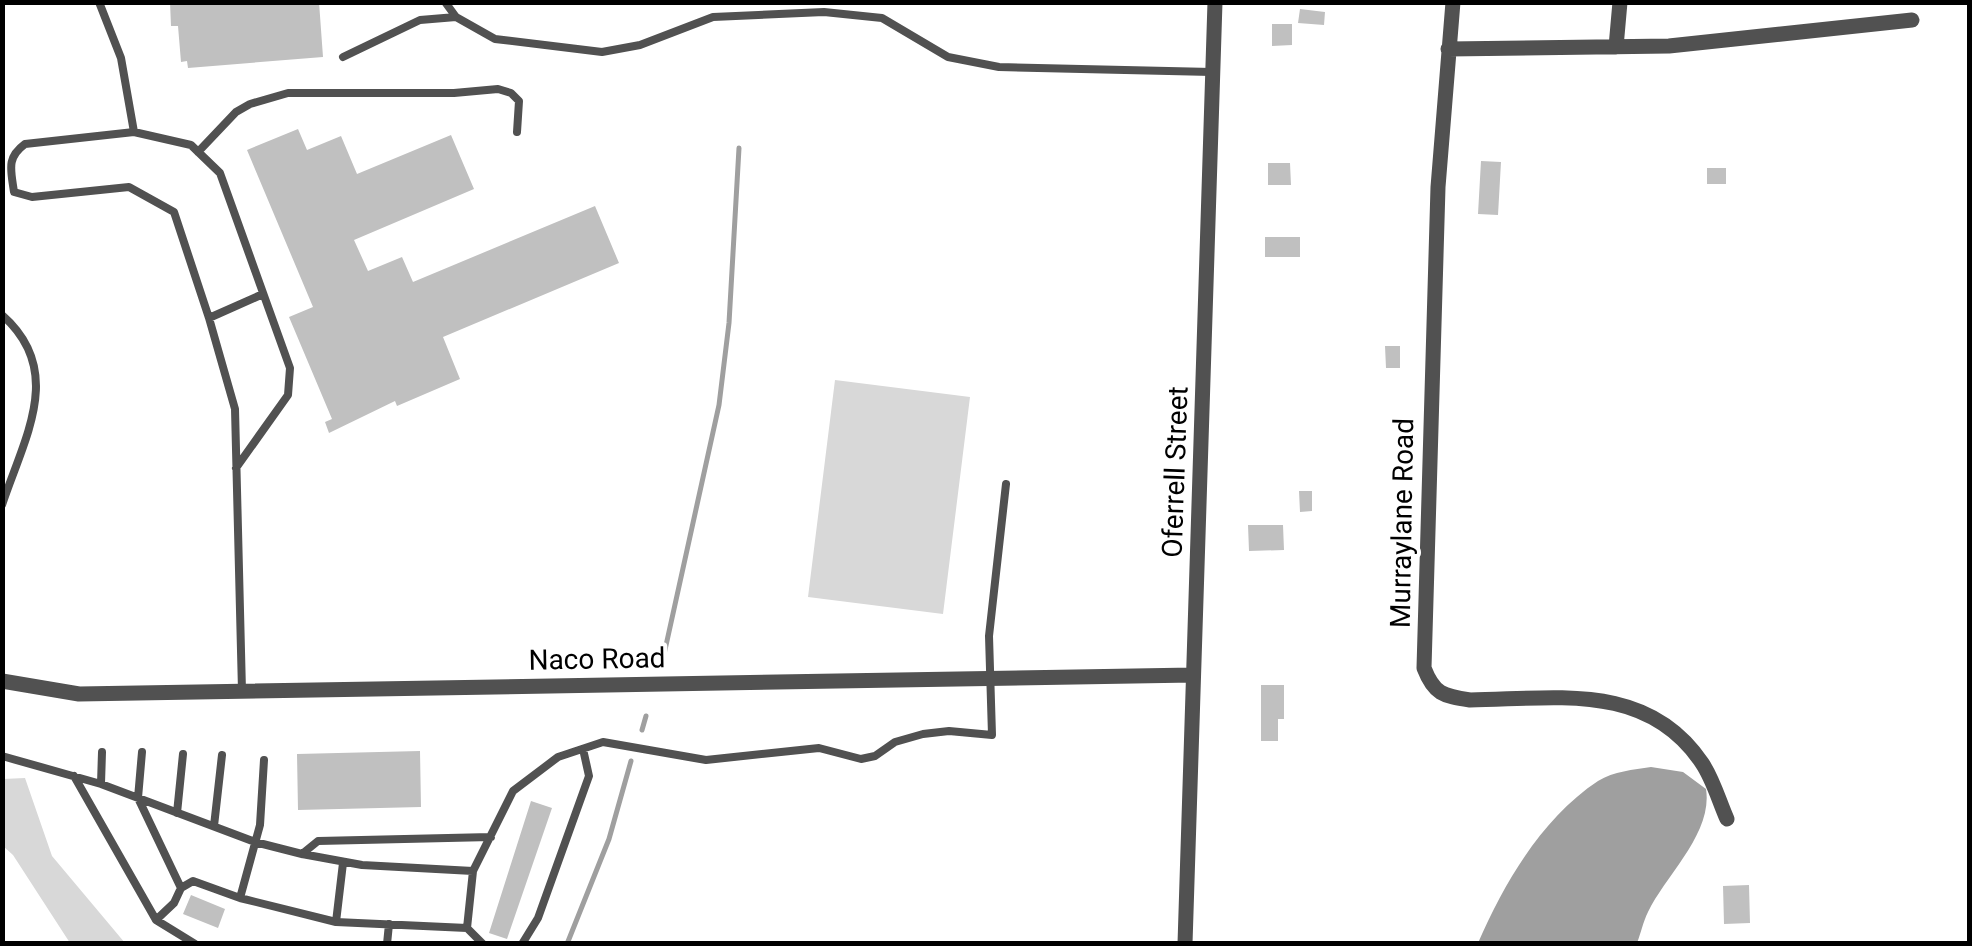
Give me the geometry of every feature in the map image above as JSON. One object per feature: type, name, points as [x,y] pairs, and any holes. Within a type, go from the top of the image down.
[{"type":"street","name":"Oferrell Street","points":[[1184,944],[1215,2]]},
{"type":"street","name":"Murraylane Road","points":[[1452,2],[1430,365],[1424,668],[1431,686],[1448,697],[1600,699],[1627,704],[1660,720],[1686,742],[1704,766],[1728,819]]},
{"type":"street","points":[[1616,47],[1620,2]]},
{"type":"street","points":[[1448,50],[1669,46],[1912,20]]},
{"type":"street","name":"Naco Road","points":[[2,681],[79,694],[1193,675]]},
{"type":"lane","points":[[99,2],[122,58],[134,132]]},
{"type":"lane","points":[[446,2],[456,17],[495,39],[602,52],[640,45],[714,17],[824,12],[882,18],[948,58],[999,68],[1212,72]]},
{"type":"lane","points":[[342,57],[420,20],[456,17]]},
{"type":"lane","points":[[198,152],[224,122],[250,104],[310,92],[505,91],[519,101],[517,132]]},
{"type":"lane","points":[[236,468],[288,395],[290,368],[220,174],[191,146],[134,132],[25,144],[14,152],[10,162],[14,192],[32,197],[128,187],[174,212],[210,318],[235,409],[236,468],[242,692]]},
{"type":"lane","points":[[210,318],[263,294]]},
{"type":"lane","points":[[2,314],[22,332],[36,364],[38,392],[2,506]]},
{"type":"lane","points":[[467,928],[474,871],[513,791],[558,757],[603,742],[706,760],[819,748],[861,758],[875,756],[895,742],[923,734],[949,730],[992,735],[990,636],[1006,484]]},
{"type":"lane","points":[[522,944],[538,918],[589,776],[583,748]]},
{"type":"lane","points":[[101,784],[102,752]]},
{"type":"lane","points":[[142,752],[138,798],[181,888]]},
{"type":"lane","points":[[177,813],[183,754]]},
{"type":"lane","points":[[214,826],[222,755]]},
{"type":"lane","points":[[2,756],[101,784],[254,842],[302,854],[344,862],[474,871]]},
{"type":"lane","points":[[240,898],[260,825],[264,760]]},
{"type":"lane","points":[[74,776],[156,920],[195,944]]},
{"type":"lane","points":[[302,854],[318,841],[491,837]]},
{"type":"lane","points":[[336,922],[344,862]]},
{"type":"lane","points":[[156,920],[174,903],[181,888],[192,881],[240,898],[336,922],[467,928],[483,944]]},
{"type":"lane","points":[[387,944],[389,924]]},
{"type":"shaded area","points":[[835,380],[970,397],[943,614],[808,597]]},
{"type":"shaded area","points":[[1651,767],[1683,772],[1706,789],[1706,805],[1695,837],[1648,912],[1637,943],[1478,943],[1513,875],[1559,813],[1604,778]]},
{"type":"shaded area","points":[[25,778],[52,856],[125,943],[70,943],[13,855],[3,846],[3,779]]},
{"type":"building","points":[[170,2],[319,2],[323,57],[188,68],[187,61],[181,62],[178,26],[171,26]]},
{"type":"building","points":[[1300,9],[1325,12],[1324,25],[1298,23]]},
{"type":"building","points":[[1272,24],[1292,24],[1292,45],[1272,46]]},
{"type":"building","points":[[298,129],[307,150],[341,136],[357,174],[451,135],[474,189],[354,240],[368,271],[402,257],[413,282],[595,206],[619,263],[443,337],[460,379],[397,406],[395,401],[329,433],[325,422],[332,419],[289,317],[313,307],[247,150]]},
{"type":"building","points":[[1481,161],[1501,162],[1498,215],[1478,214]]},
{"type":"building","points":[[1268,163],[1290,163],[1291,185],[1268,185]]},
{"type":"building","points":[[1707,168],[1726,168],[1726,184],[1707,184]]},
{"type":"building","points":[[1265,237],[1300,237],[1300,257],[1265,257]]},
{"type":"building","points":[[1385,346],[1400,346],[1400,368],[1386,368]]},
{"type":"building","points":[[1299,491],[1312,491],[1312,511],[1300,512]]},
{"type":"building","points":[[1248,525],[1283,525],[1284,550],[1249,551]]},
{"type":"building","points":[[1261,685],[1284,685],[1284,719],[1278,719],[1278,741],[1261,741]]},
{"type":"building","points":[[420,751],[421,807],[298,810],[297,754]]},
{"type":"building","points":[[531,801],[552,808],[507,939],[489,933]]},
{"type":"building","points":[[1749,885],[1750,923],[1724,924],[1723,886]]},
{"type":"building","points":[[191,895],[225,909],[218,928],[183,914]]},
{"type":"waterway","points":[[663,659],[719,405],[729,323],[739,148]]},
{"type":"waterway","points":[[642,730],[646,716]]},
{"type":"waterway","points":[[567,944],[609,839],[631,761]]}]
